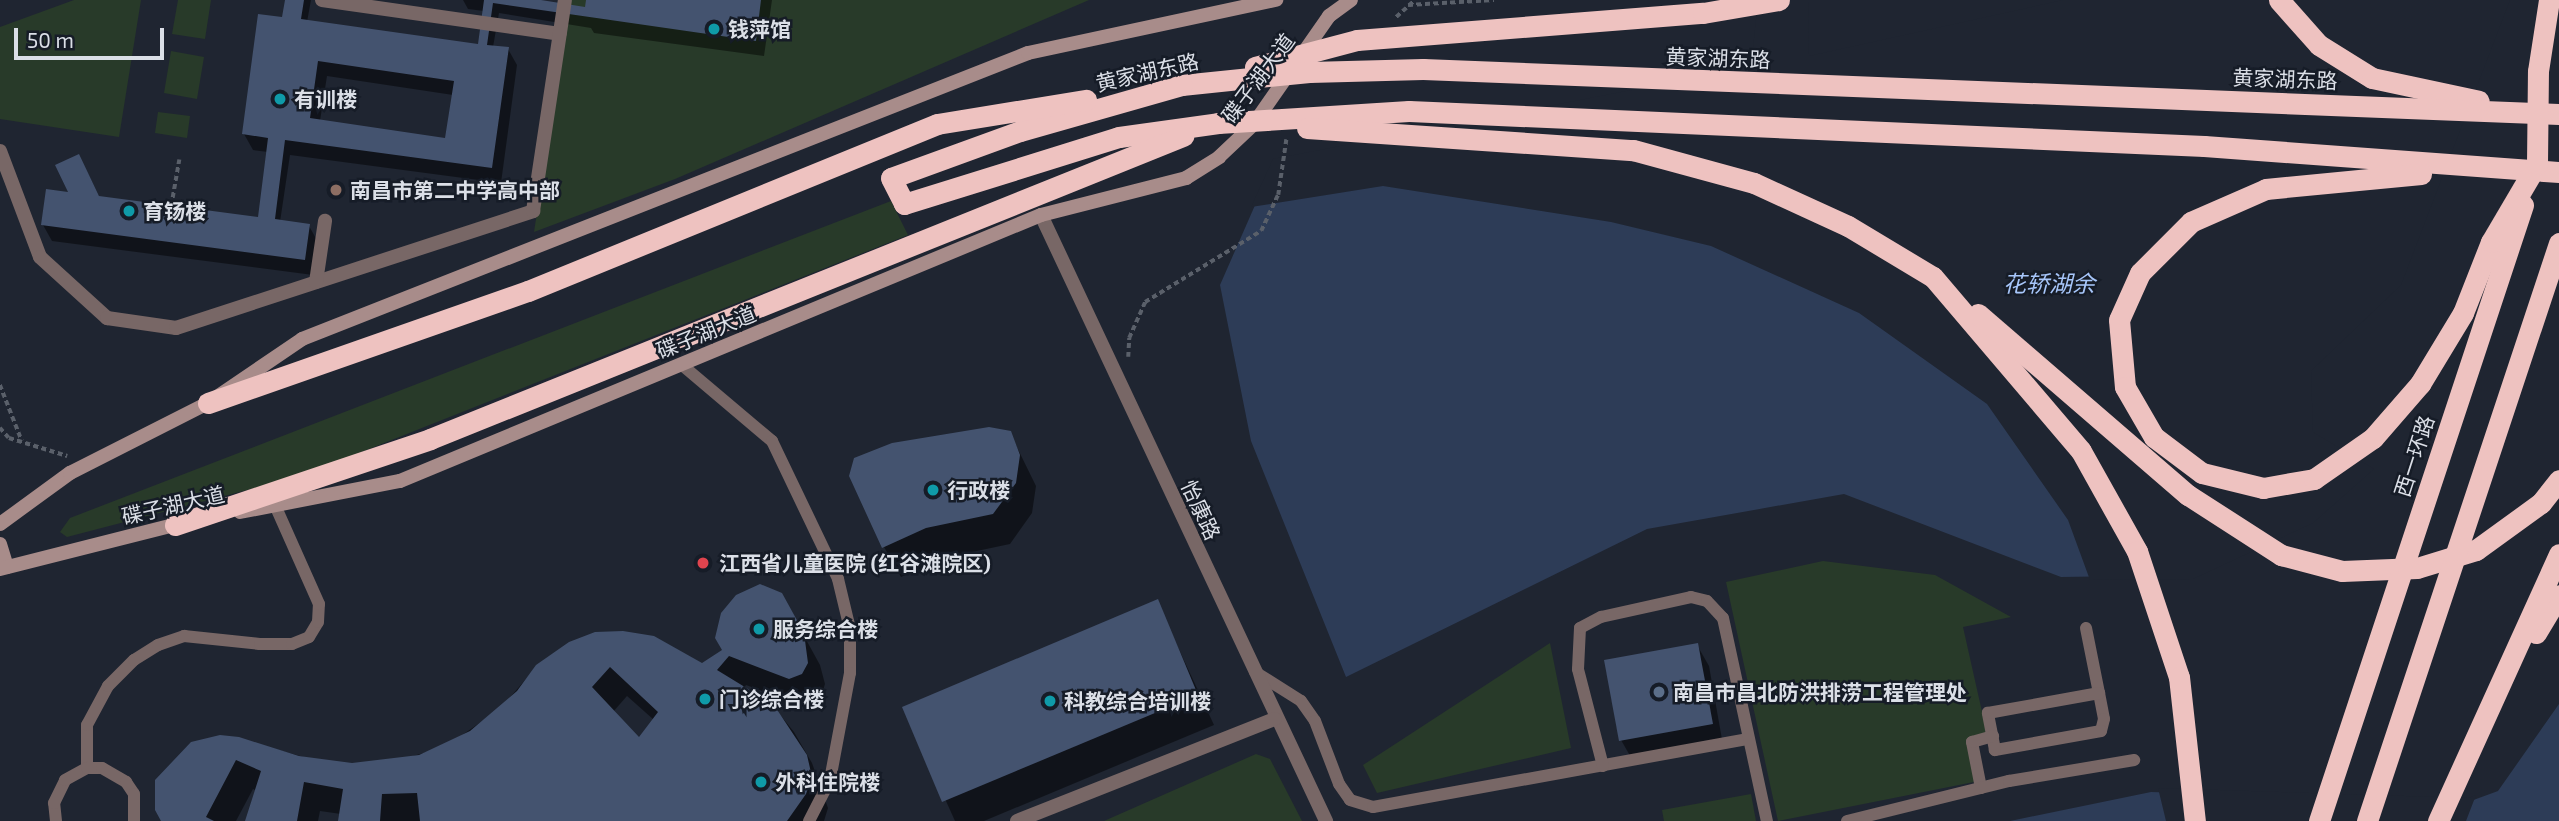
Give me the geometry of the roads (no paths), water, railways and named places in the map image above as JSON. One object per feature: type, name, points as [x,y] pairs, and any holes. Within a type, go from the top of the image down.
[{"type":"highway","points":[[208,403],[528,291],[937,124],[1182,85],[1357,40],[1703,13],[1779,0]]},
{"type":"highway","points":[[2279,0],[2319,45],[2372,78],[2536,113]]},
{"type":"highway","points":[[2472,169],[2266,189],[2191,222],[2140,272],[2119,320],[2125,387],[2154,437],[2202,473],[2263,488],[2314,479],[2373,438],[2420,384],[2463,313],[2491,242],[2537,164],[2538,71],[2549,0]]},
{"type":"highway","name":"黄家湖东路","points":[[1218,123],[1119,137],[904,204],[891,178],[1020,131],[1182,85],[1309,72],[1423,69],[2559,114]]},
{"type":"highway","name":"西一环路","points":[[2319,821],[2537,164],[2559,107]]},
{"type":"highway","points":[[175,525],[430,439],[1218,123],[1409,111],[2204,146],[2472,169],[2559,172]]},
{"type":"highway","points":[[1218,123],[1633,150],[1754,183],[1848,226],[1933,277],[2188,495],[2281,555],[2342,571],[2417,568],[2476,550],[2541,503],[2559,480]]},
{"type":"highway","points":[[2367,821],[2559,243]]},
{"type":"highway","points":[[1933,277],[2081,451],[2137,551],[2179,677],[2195,821]]},
{"type":"highway","points":[[2438,821],[2469,746],[2559,554]]},
{"type":"highway","points":[[2469,746],[2559,595]]},
{"type":"main road","name":"碟子湖大道","points":[[0,524],[89,463],[208,403],[302,339],[1028,53],[1276,0]]},
{"type":"main road","name":"碟子湖大道","points":[[4,568],[175,525],[400,481],[1041,215],[1186,178],[1219,157],[1253,125],[1329,16],[1351,0]]},
{"type":"main road","points":[[0,544],[4,568]]},
{"type":"street","points":[[322,0],[560,34]]},
{"type":"street","points":[[0,150],[40,257],[107,317],[176,328],[533,211],[565,0]]},
{"type":"street","name":"怡康路","points":[[1041,215],[1275,719],[1326,821]]},
{"type":"street","points":[[316,282],[325,221]]},
{"type":"street","points":[[1017,821],[1275,719]]},
{"type":"lane","points":[[682,365],[772,441],[838,579],[850,629],[850,673],[830,780],[809,821]]},
{"type":"lane","points":[[87,768],[87,725],[108,686],[134,660],[158,645],[184,636],[260,644],[292,644],[309,637],[318,622],[319,604],[275,505]]},
{"type":"lane","points":[[1603,766],[1578,669],[1580,628],[1601,617],[1691,597],[1707,600],[1723,618],[1747,739],[1767,821]]},
{"type":"lane","points":[[2086,628],[2099,693],[2104,719],[2101,731],[1995,750],[1988,713],[2099,693]]},
{"type":"lane","points":[[1252,670],[1301,702],[1315,722],[1339,784],[1350,800],[1373,807],[1747,739]]},
{"type":"lane","points":[[1981,788],[1972,742],[1993,736]]},
{"type":"lane","points":[[1847,821],[1981,788],[2134,760]]},
{"type":"lane","points":[[56,821],[58,791],[75,773],[87,768],[102,768],[126,782],[136,808],[134,821]]},
{"type":"water","name":"花轿湖余","points":[[1806,59],[2307,370],[2193,575],[2061,577],[1844,494],[1647,529],[1346,677],[1251,441],[1220,285],[1274,162]]},
{"type":"water","points":[[2559,704],[2559,821],[2010,821],[2151,792],[2468,802],[2498,791]]},
{"type":"place","name":"钱萍馆","points":[[714,29]]},
{"type":"place","name":"有训楼","points":[[280,99]]},
{"type":"place","name":"南昌市第二中学高中部","points":[[336,190]]},
{"type":"place","name":"育钖楼","points":[[129,211]]},
{"type":"place","name":"行政楼","points":[[933,490]]},
{"type":"place","name":"江西省儿童医院 (红谷滩院区)","points":[[703,563]]},
{"type":"place","name":"服务综合楼","points":[[759,629]]},
{"type":"place","name":"南昌市昌北防洪排涝工程管理处","points":[[1659,692]]},
{"type":"place","name":"门诊综合楼","points":[[705,699]]},
{"type":"place","name":"科教综合培训楼","points":[[1050,701]]},
{"type":"place","name":"外科住院楼","points":[[761,782]]}]
